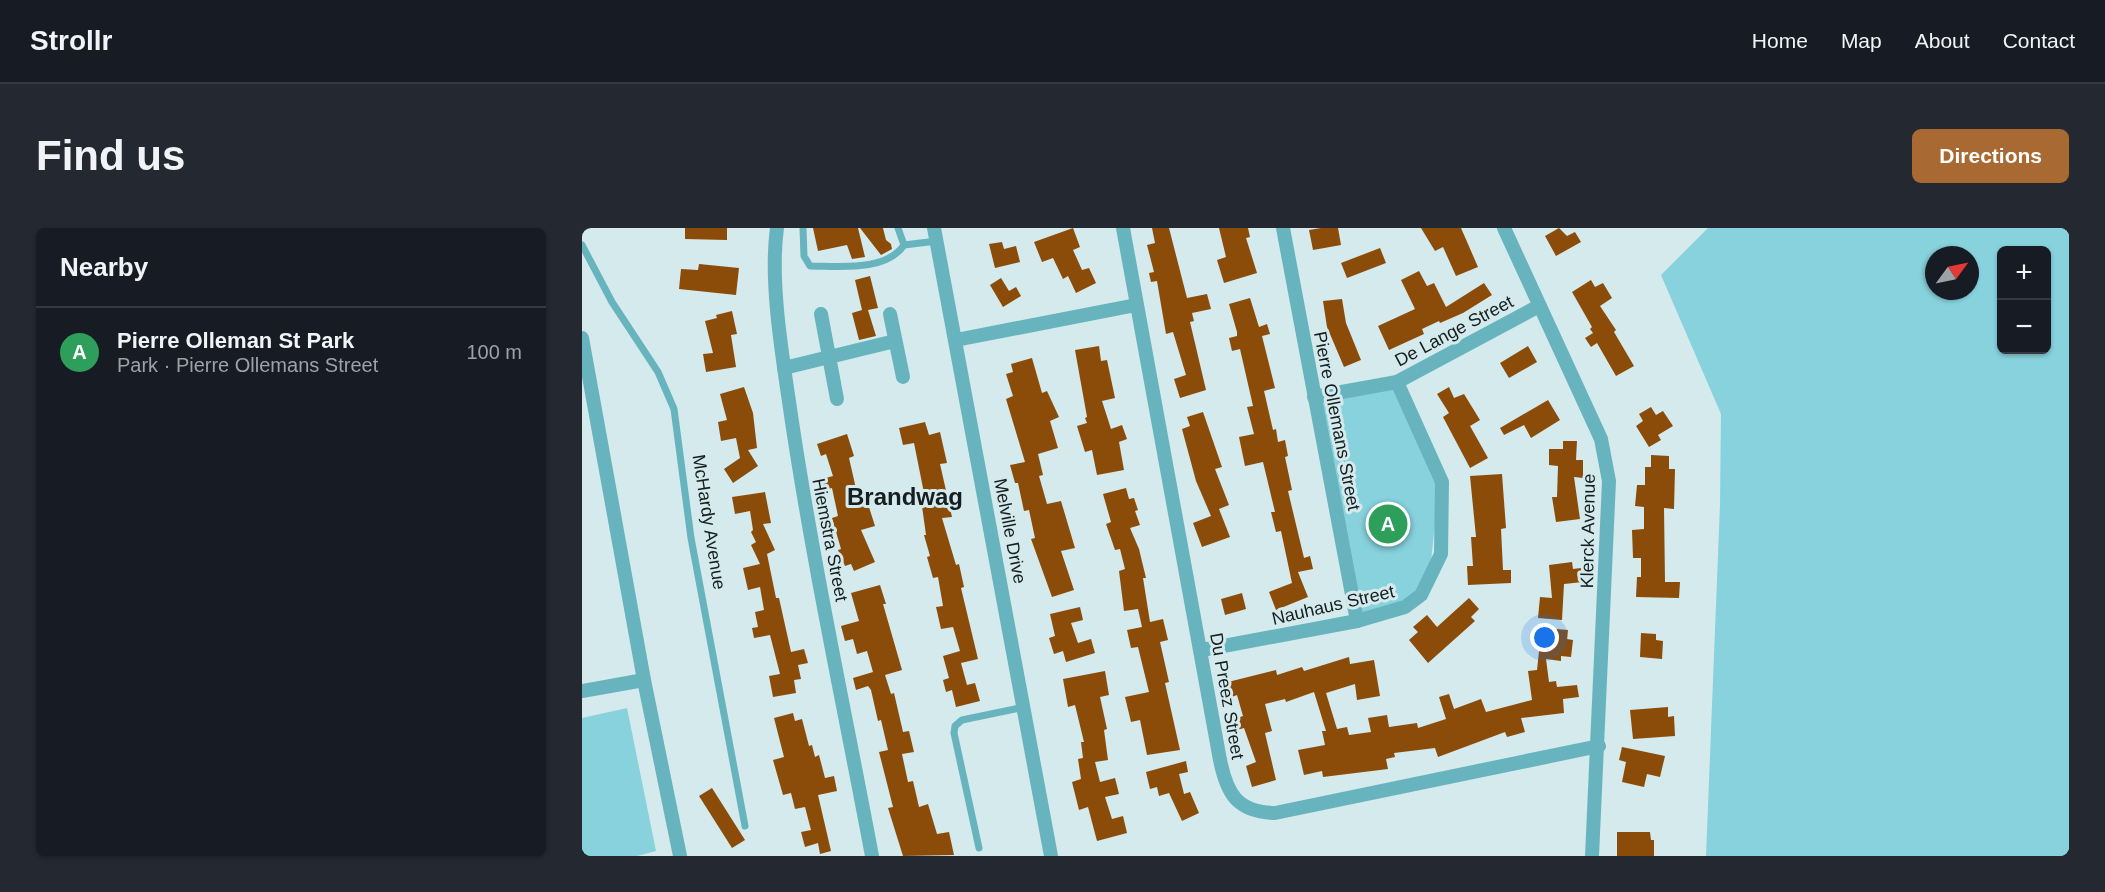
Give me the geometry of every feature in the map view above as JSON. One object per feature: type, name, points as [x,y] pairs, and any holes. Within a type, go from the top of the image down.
[{"type":"street","name":"Hiemstra Street","points":[[777,228],[775,265],[784,368],[806,518],[872,856]]},
{"type":"street","name":"Du Preez Street","points":[[1123,228],[1226,784],[1234,798],[1246,809],[1258,813],[1275,813],[1599,746]]},
{"type":"street","name":"Pierre Ollemans Street","points":[[1283,228],[1357,621]]},
{"type":"street","name":"Klerck Avenue","points":[[1504,228],[1601,439],[1608,470],[1599,746],[1592,856]]},
{"type":"street","name":"Melville Drive","points":[[936,234],[1053,856]]},
{"type":"street","points":[[956,340],[1136,304]]},
{"type":"street","name":"De Lange Street","points":[[1314,397],[1397,382],[1539,306]]},
{"type":"street","points":[[821,314],[837,399]]},
{"type":"street","points":[[890,314],[903,377]]},
{"type":"street","points":[[582,338],[644,680],[679,852]]},
{"type":"street","points":[[784,368],[895,341]]},
{"type":"street","name":"Nauhaus Street","points":[[1202,650],[1357,621],[1405,607],[1414,602],[1426,585],[1441,554],[1442,482],[1397,382]]},
{"type":"street","points":[[582,692],[644,680]]},
{"type":"lane","points":[[803,228],[804,256],[810,266],[883,262],[897,255],[904,245],[936,234]]},
{"type":"lane","points":[[898,228],[904,245]]},
{"type":"lane","name":"McHardy Avenue","points":[[582,245],[612,302],[658,372],[674,409],[691,538],[745,826]]},
{"type":"lane","points":[[979,848],[954,733],[955,726],[962,720],[1025,706]]},
{"type":"shaded area","points":[[1708,228],[2069,228],[2069,856],[1706,856],[1720,505],[1721,414],[1661,275]]},
{"type":"shaded area","points":[[1395,387],[1439,487],[1431,561],[1411,599],[1357,617],[1316,401]]},
{"type":"shaded area","points":[[627,708],[656,851],[637,856],[582,856],[582,718]]},
{"type":"building","points":[[685,228],[727,228],[727,240],[685,239]]},
{"type":"building","points":[[813,228],[858,228],[865,257],[852,259],[847,245],[818,251]]},
{"type":"building","points":[[860,228],[883,228],[886,240],[891,244],[892,249],[881,255]]},
{"type":"building","points":[[1073,228],[1080,247],[1073,250],[1082,270],[1089,268],[1096,283],[1076,293],[1068,276],[1063,279],[1053,258],[1042,262],[1034,242]]},
{"type":"building","points":[[1152,228],[1169,228],[1187,298],[1207,294],[1211,309],[1192,313],[1194,321],[1190,322],[1206,390],[1180,398],[1174,379],[1186,375],[1173,332],[1166,334],[1157,281],[1151,282],[1149,273],[1154,272],[1147,245],[1155,243]]},
{"type":"building","points":[[1219,228],[1248,228],[1250,237],[1246,238],[1257,273],[1224,283],[1217,260],[1226,257]]},
{"type":"building","points":[[1338,228],[1341,245],[1313,250],[1309,230]]},
{"type":"building","points":[[1421,228],[1461,228],[1478,267],[1456,276],[1443,247],[1435,251]]},
{"type":"building","points":[[1559,228],[1567,236],[1575,232],[1581,242],[1556,256],[1545,236]]},
{"type":"building","points":[[1002,242],[1004,249],[1016,246],[1020,262],[995,268],[989,244]]},
{"type":"building","points":[[1380,248],[1386,263],[1347,278],[1341,263]]},
{"type":"building","points":[[699,264],[739,268],[736,295],[679,289],[681,269],[698,270]]},
{"type":"building","points":[[1419,271],[1427,286],[1434,283],[1446,307],[1484,283],[1492,295],[1463,313],[1422,329],[1424,334],[1389,350],[1378,326],[1415,309],[1401,280]]},
{"type":"building","points":[[870,276],[878,308],[868,310],[876,336],[859,340],[852,313],[862,310],[855,280]]},
{"type":"building","points":[[1001,278],[1009,291],[1016,287],[1021,296],[1003,307],[990,285]]},
{"type":"building","points":[[1591,280],[1595,287],[1603,283],[1612,298],[1600,306],[1616,330],[1614,332],[1634,366],[1616,376],[1597,343],[1591,347],[1585,338],[1593,333],[1590,329],[1592,327],[1572,292]]},
{"type":"building","points":[[1250,298],[1259,327],[1267,324],[1270,334],[1262,336],[1275,388],[1264,391],[1278,442],[1285,440],[1288,456],[1285,457],[1292,490],[1288,491],[1304,558],[1310,556],[1313,569],[1298,572],[1308,597],[1276,610],[1269,592],[1292,583],[1281,531],[1276,532],[1271,512],[1275,512],[1263,462],[1245,466],[1239,437],[1254,434],[1247,407],[1253,406],[1240,349],[1232,351],[1229,338],[1237,336],[1237,332],[1229,304]]},
{"type":"building","points":[[1342,299],[1346,323],[1361,360],[1344,367],[1327,327],[1323,301]]},
{"type":"building","points":[[732,311],[737,334],[731,335],[736,367],[706,372],[703,354],[713,353],[705,321],[717,318],[716,315]]},
{"type":"building","points":[[1099,346],[1101,361],[1107,360],[1115,398],[1102,401],[1111,429],[1122,425],[1127,439],[1119,442],[1124,470],[1097,475],[1092,450],[1085,452],[1077,426],[1087,423],[1085,418],[1087,417],[1075,350]]},
{"type":"building","points":[[1528,346],[1537,362],[1509,378],[1500,363]]},
{"type":"building","points":[[1032,358],[1042,393],[1047,391],[1059,417],[1050,421],[1058,448],[1038,454],[1043,475],[1039,476],[1047,504],[1061,501],[1075,548],[1061,551],[1074,590],[1052,597],[1031,539],[1035,538],[1029,510],[1024,511],[1018,483],[1015,483],[1010,465],[1025,462],[1006,399],[1013,396],[1006,374],[1013,372],[1011,364]]},
{"type":"building","points":[[744,387],[753,413],[757,448],[748,450],[758,466],[733,483],[724,469],[740,458],[736,438],[721,441],[718,422],[727,420],[720,394]]},
{"type":"building","points":[[1449,387],[1454,398],[1464,394],[1480,420],[1470,426],[1488,458],[1470,468],[1443,417],[1449,413],[1437,394]]},
{"type":"building","points":[[1548,400],[1560,420],[1531,438],[1524,425],[1504,435],[1500,428]]},
{"type":"building","points":[[1651,407],[1656,415],[1663,411],[1673,426],[1658,435],[1661,440],[1649,447],[1636,426],[1643,421],[1639,414]]},
{"type":"building","points":[[1203,412],[1222,467],[1215,469],[1229,505],[1219,509],[1230,537],[1202,547],[1193,523],[1211,516],[1196,481],[1182,429],[1190,426],[1187,417]]},
{"type":"building","points":[[925,422],[929,435],[940,432],[947,463],[940,464],[952,517],[942,518],[956,565],[959,564],[964,587],[961,588],[978,659],[961,663],[967,685],[975,683],[980,701],[956,707],[952,690],[946,692],[943,680],[949,678],[943,656],[960,651],[953,627],[941,629],[936,607],[943,606],[938,577],[933,578],[927,557],[930,556],[924,535],[926,535],[921,499],[925,498],[914,443],[903,445],[899,428]]},
{"type":"building","points":[[847,434],[854,456],[849,458],[860,506],[868,504],[875,526],[861,530],[875,562],[854,571],[851,564],[845,566],[838,550],[841,549],[832,518],[838,516],[832,488],[824,490],[822,479],[833,476],[826,454],[821,456],[817,444]]},
{"type":"building","points":[[1563,441],[1577,441],[1576,460],[1583,460],[1583,478],[1574,477],[1580,519],[1556,522],[1552,497],[1557,497],[1558,466],[1549,465],[1549,449],[1563,449]]},
{"type":"building","points":[[1651,455],[1669,456],[1669,469],[1675,469],[1674,509],[1664,508],[1665,582],[1680,582],[1679,598],[1636,597],[1637,577],[1641,577],[1641,558],[1633,558],[1632,530],[1644,529],[1644,507],[1635,506],[1637,485],[1645,485],[1645,467],[1651,467]]},
{"type":"building","points":[[1502,474],[1506,528],[1501,529],[1503,570],[1511,570],[1511,583],[1468,585],[1467,566],[1473,566],[1471,537],[1476,537],[1470,476]]},
{"type":"building","points":[[1126,488],[1129,499],[1134,498],[1138,510],[1135,511],[1140,525],[1130,528],[1139,549],[1146,578],[1143,578],[1150,622],[1163,619],[1168,640],[1160,642],[1169,682],[1165,683],[1180,750],[1147,755],[1140,720],[1131,722],[1125,697],[1149,692],[1138,647],[1131,648],[1127,630],[1142,627],[1138,609],[1124,611],[1119,571],[1125,569],[1120,549],[1115,550],[1106,524],[1111,522],[1103,494]]},
{"type":"building","points":[[765,492],[771,523],[763,524],[775,550],[767,554],[776,598],[779,598],[791,652],[804,649],[808,663],[798,665],[801,679],[794,680],[796,693],[773,697],[769,676],[780,674],[770,635],[754,638],[752,628],[758,627],[755,612],[764,610],[760,587],[748,590],[743,568],[760,564],[751,545],[756,542],[751,532],[753,530],[750,511],[735,514],[732,497]]},
{"type":"building","points":[[1572,562],[1573,569],[1581,568],[1583,582],[1564,584],[1562,620],[1538,618],[1540,597],[1552,598],[1549,565]]},
{"type":"building","points":[[880,585],[886,604],[883,604],[902,670],[885,675],[891,694],[894,693],[903,732],[909,731],[914,752],[902,754],[908,782],[913,781],[919,807],[928,804],[937,834],[949,832],[954,855],[903,856],[888,808],[893,807],[879,752],[888,750],[881,720],[878,721],[871,690],[868,686],[856,690],[853,678],[873,672],[867,651],[857,654],[853,639],[845,641],[841,626],[859,621],[851,593]]},
{"type":"building","points":[[1242,593],[1246,609],[1225,615],[1221,599]]},
{"type":"building","points":[[1469,598],[1479,609],[1471,617],[1475,621],[1428,663],[1409,640],[1418,632],[1413,627],[1427,615],[1437,627]]},
{"type":"building","points":[[1080,607],[1083,620],[1071,623],[1078,643],[1091,639],[1095,653],[1066,662],[1063,651],[1054,654],[1049,638],[1055,636],[1050,614]]},
{"type":"building","points":[[1557,629],[1568,630],[1567,639],[1573,640],[1571,657],[1561,656],[1561,661],[1546,659],[1549,682],[1556,681],[1557,687],[1577,685],[1579,697],[1563,699],[1564,713],[1521,718],[1525,732],[1507,737],[1505,732],[1438,757],[1435,748],[1394,753],[1395,757],[1386,759],[1388,769],[1323,777],[1322,771],[1304,775],[1298,750],[1325,745],[1322,731],[1326,731],[1314,692],[1286,702],[1285,699],[1265,704],[1272,731],[1265,733],[1276,780],[1252,787],[1246,766],[1256,762],[1244,728],[1234,731],[1231,720],[1243,716],[1237,695],[1232,697],[1228,682],[1276,670],[1277,675],[1302,667],[1304,671],[1349,657],[1350,664],[1374,660],[1380,696],[1357,700],[1355,684],[1326,693],[1337,729],[1347,727],[1349,735],[1371,732],[1368,718],[1387,715],[1389,727],[1417,723],[1418,728],[1446,719],[1439,697],[1449,694],[1454,709],[1481,699],[1486,712],[1532,700],[1528,671],[1537,670],[1540,642],[1555,644]]},
{"type":"building","points":[[1641,633],[1656,634],[1656,640],[1663,641],[1662,659],[1640,657]]},
{"type":"building","points":[[1105,671],[1109,695],[1100,697],[1107,729],[1104,730],[1108,760],[1095,762],[1100,782],[1115,778],[1119,794],[1105,797],[1112,819],[1123,816],[1127,833],[1097,841],[1088,807],[1079,810],[1072,782],[1081,779],[1078,759],[1083,758],[1081,742],[1084,742],[1075,705],[1068,707],[1063,679]]},
{"type":"building","points":[[1668,707],[1668,717],[1674,716],[1675,736],[1633,739],[1630,710]]},
{"type":"building","points":[[793,713],[795,721],[802,719],[809,746],[812,745],[815,757],[819,755],[825,778],[834,776],[837,791],[818,795],[831,851],[820,854],[818,843],[805,847],[801,832],[811,830],[805,807],[795,809],[791,793],[783,795],[773,760],[784,757],[774,718]]},
{"type":"building","points":[[1622,747],[1665,756],[1660,777],[1647,774],[1644,787],[1622,782],[1626,762],[1619,760]]},
{"type":"building","points":[[1186,761],[1188,772],[1179,774],[1184,794],[1190,792],[1199,813],[1182,821],[1169,793],[1159,796],[1157,787],[1150,789],[1146,772]]},
{"type":"building","points":[[712,788],[745,840],[732,848],[699,796]]},
{"type":"building","points":[[1617,832],[1650,832],[1651,840],[1654,840],[1654,856],[1617,856]]},
{"type":"place","name":"Pierre Olleman St Park","points":[[1388,524]]},
{"type":"district","name":"Brandwag","points":[[905,496]]}]
